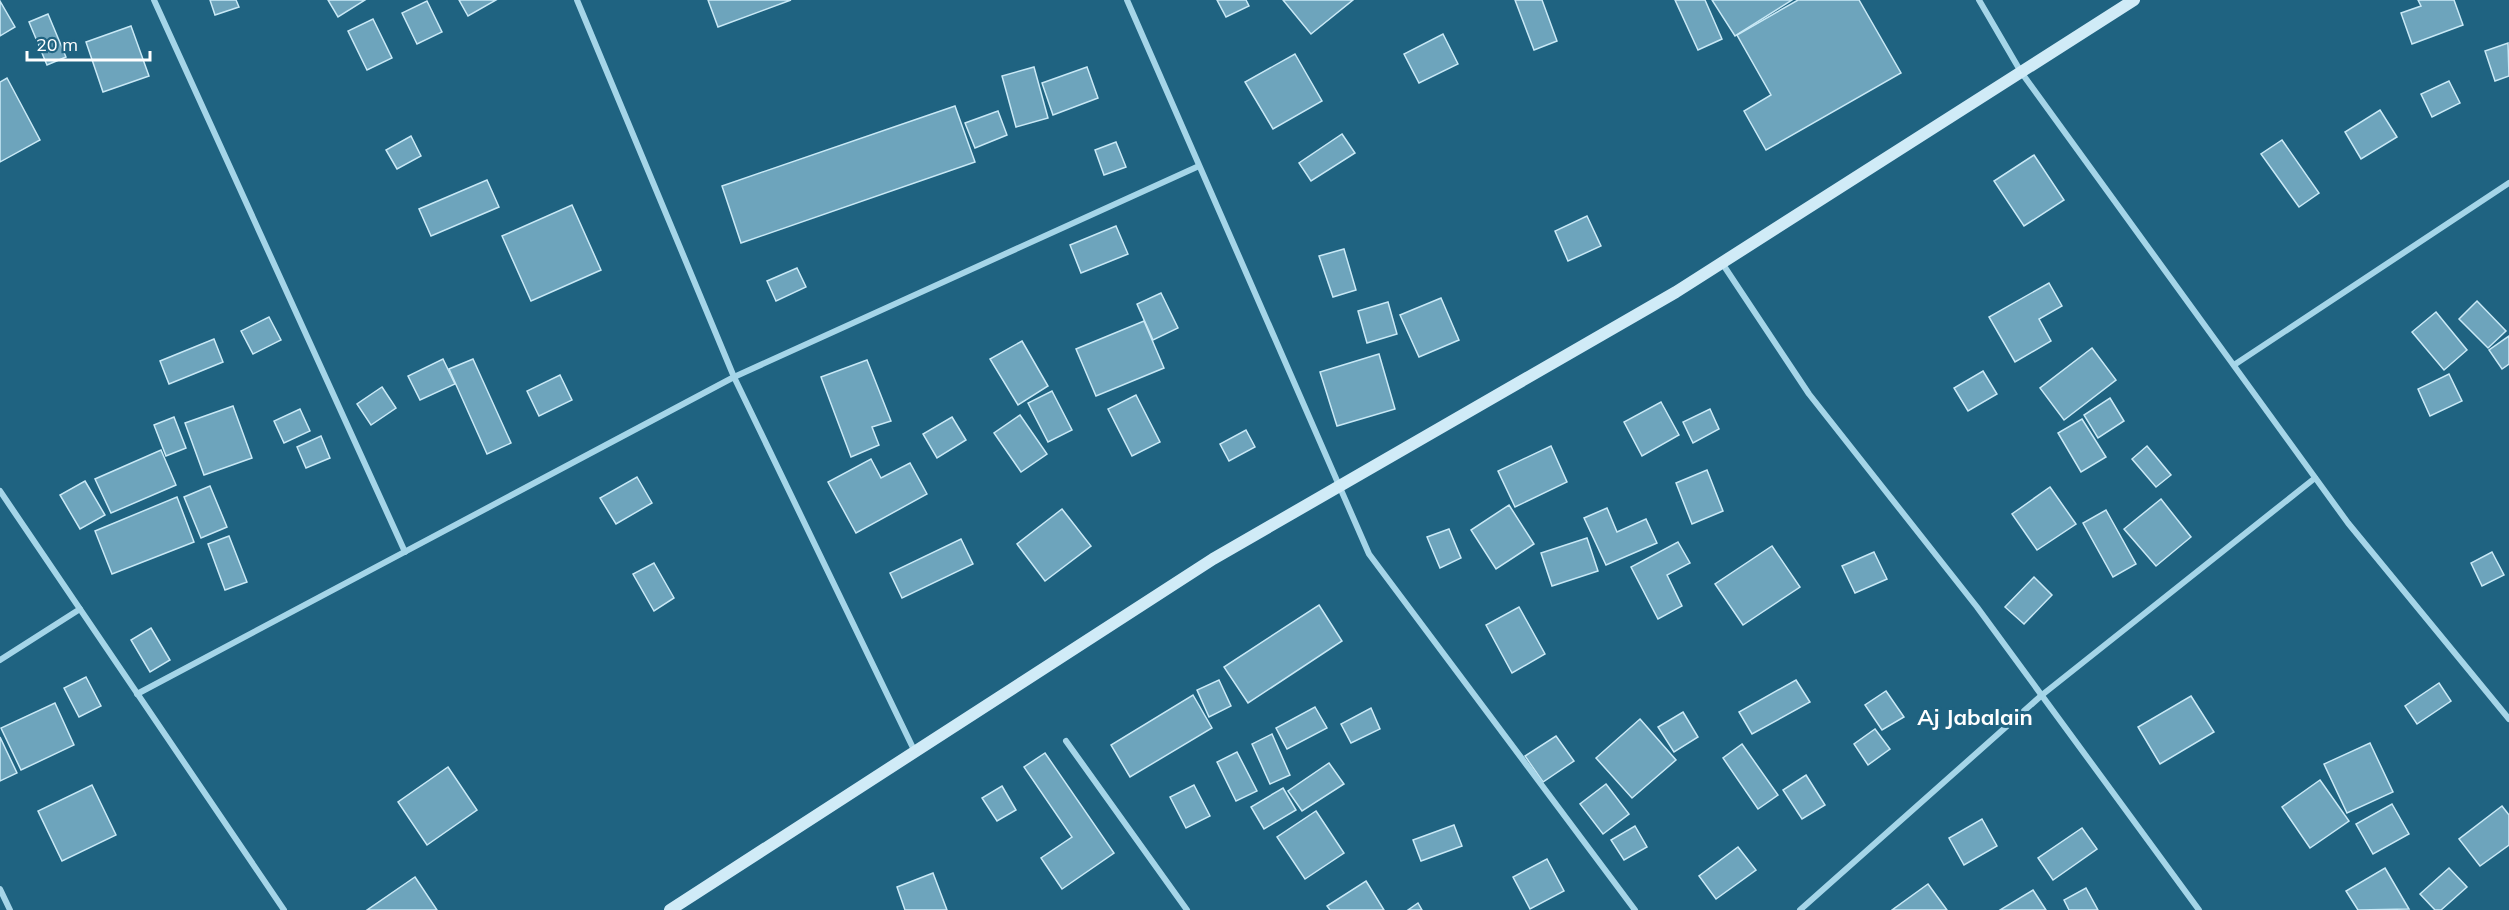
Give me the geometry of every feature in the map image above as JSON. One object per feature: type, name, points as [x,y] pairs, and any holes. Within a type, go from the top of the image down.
[{"type":"street","points":[[154,0],[405,552]]},
{"type":"street","points":[[577,0],[734,377],[915,752]]},
{"type":"street","points":[[1127,0],[1369,554],[1635,910]]},
{"type":"street","points":[[1978,0],[2021,72],[2348,523],[2509,719]]},
{"type":"street","points":[[670,910],[1213,559],[1722,262],[2134,0]]},
{"type":"street","points":[[137,694],[734,377],[1199,166]]},
{"type":"street","points":[[2234,365],[2509,183]]},
{"type":"street","points":[[1722,262],[1809,394],[1977,607],[2199,910]]},
{"type":"street","points":[[1800,910],[2042,695],[2315,478]]},
{"type":"street","points":[[0,491],[284,910]]},
{"type":"street","points":[[0,660],[80,609]]},
{"type":"street","points":[[1066,741],[1187,910]]},
{"type":"street","points":[[0,889],[10,910]]},
{"type":"building","points":[[210,0],[236,0],[239,7],[215,15]]},
{"type":"building","points":[[328,0],[365,0],[338,17]]},
{"type":"building","points":[[459,0],[496,0],[468,16]]},
{"type":"building","points":[[708,0],[791,0],[718,27]]},
{"type":"building","points":[[1217,0],[1246,0],[1249,6],[1226,17]]},
{"type":"building","points":[[1283,0],[1353,0],[1311,34]]},
{"type":"building","points":[[1515,0],[1542,0],[1557,41],[1534,50]]},
{"type":"building","points":[[1675,0],[1705,0],[1722,39],[1698,50]]},
{"type":"building","points":[[1712,0],[1792,0],[1735,36]]},
{"type":"building","points":[[1798,0],[1859,0],[1901,73],[1766,150],[1744,111],[1771,95],[1737,35]]},
{"type":"building","points":[[2418,0],[2454,0],[2463,25],[2412,44],[2401,13],[2421,6]]},
{"type":"building","points":[[0,1],[15,27],[0,36]]},
{"type":"building","points":[[427,1],[442,32],[417,44],[402,13]]},
{"type":"building","points":[[48,14],[66,57],[47,65],[29,22]]},
{"type":"building","points":[[373,19],[392,58],[367,70],[348,31]]},
{"type":"building","points":[[131,26],[149,76],[103,92],[86,42]]},
{"type":"building","points":[[1443,34],[1458,64],[1419,83],[1404,54]]},
{"type":"building","points":[[2508,43],[2509,76],[2495,81],[2485,51]]},
{"type":"building","points":[[1295,54],[1322,101],[1273,129],[1245,82]]},
{"type":"building","points":[[1034,67],[1048,118],[1016,127],[1002,76]]},
{"type":"building","points":[[1087,67],[1098,98],[1053,115],[1042,83]]},
{"type":"building","points":[[7,78],[40,140],[0,162],[0,82]]},
{"type":"building","points":[[2449,81],[2460,103],[2432,117],[2421,94]]},
{"type":"building","points":[[955,106],[975,162],[741,243],[722,186]]},
{"type":"building","points":[[2380,110],[2397,137],[2361,159],[2345,132]]},
{"type":"building","points":[[998,111],[1007,135],[975,148],[965,123]]},
{"type":"building","points":[[1342,134],[1355,153],[1311,181],[1299,163]]},
{"type":"building","points":[[411,136],[421,156],[397,169],[386,150]]},
{"type":"building","points":[[2282,140],[2319,193],[2299,207],[2261,154]]},
{"type":"building","points":[[1116,142],[1126,167],[1104,175],[1095,150]]},
{"type":"building","points":[[2034,155],[2064,200],[2024,226],[1994,181]]},
{"type":"building","points":[[487,180],[499,207],[431,236],[419,209]]},
{"type":"building","points":[[572,205],[601,270],[531,301],[502,236]]},
{"type":"building","points":[[1587,216],[1601,246],[1568,261],[1555,231]]},
{"type":"building","points":[[1116,226],[1128,254],[1081,273],[1070,245]]},
{"type":"building","points":[[1344,249],[1356,290],[1333,297],[1319,256]]},
{"type":"building","points":[[797,268],[806,287],[776,301],[767,281]]},
{"type":"building","points":[[2049,283],[2062,306],[2039,319],[2051,341],[2015,362],[1989,317]]},
{"type":"building","points":[[1161,293],[1178,328],[1153,340],[1137,304]]},
{"type":"building","points":[[1441,298],[1459,340],[1419,357],[1400,315]]},
{"type":"building","points":[[2477,301],[2506,331],[2488,348],[2459,319]]},
{"type":"building","points":[[1388,302],[1397,334],[1367,343],[1358,311]]},
{"type":"building","points":[[2436,312],[2467,350],[2444,370],[2412,332]]},
{"type":"building","points":[[269,317],[281,340],[253,354],[241,331]]},
{"type":"building","points":[[1144,321],[1164,368],[1096,396],[1076,349]]},
{"type":"building","points":[[2509,336],[2509,364],[2502,369],[2489,350]]},
{"type":"building","points":[[214,339],[223,362],[169,384],[160,361]]},
{"type":"building","points":[[1022,341],[1048,386],[1018,405],[990,359]]},
{"type":"building","points":[[2092,348],[2116,380],[2064,420],[2040,388]]},
{"type":"building","points":[[1379,354],[1395,409],[1337,426],[1320,372]]},
{"type":"building","points":[[443,359],[455,384],[420,400],[408,376]]},
{"type":"building","points":[[473,359],[511,443],[487,454],[449,369]]},
{"type":"building","points":[[867,360],[891,421],[872,427],[879,445],[851,457],[821,377]]},
{"type":"building","points":[[1983,371],[1997,394],[1968,411],[1954,388]]},
{"type":"building","points":[[2449,374],[2462,401],[2430,416],[2418,389]]},
{"type":"building","points":[[560,375],[572,400],[539,416],[527,391]]},
{"type":"building","points":[[382,387],[396,408],[371,425],[357,404]]},
{"type":"building","points":[[1052,391],[1072,430],[1048,442],[1028,403]]},
{"type":"building","points":[[1136,395],[1160,442],[1132,456],[1108,409]]},
{"type":"building","points":[[2110,398],[2124,421],[2098,438],[2084,415]]},
{"type":"building","points":[[1661,402],[1679,435],[1642,456],[1624,422]]},
{"type":"building","points":[[233,406],[252,458],[204,475],[185,423]]},
{"type":"building","points":[[300,409],[310,431],[284,443],[274,421]]},
{"type":"building","points":[[1710,409],[1719,429],[1693,443],[1683,422]]},
{"type":"building","points":[[1020,415],[1047,454],[1021,472],[994,433]]},
{"type":"building","points":[[174,417],[186,448],[166,456],[154,425]]},
{"type":"building","points":[[952,417],[966,440],[937,458],[923,434]]},
{"type":"building","points":[[2082,419],[2106,457],[2081,472],[2058,433]]},
{"type":"building","points":[[1246,430],[1255,447],[1229,461],[1220,444]]},
{"type":"building","points":[[321,436],[330,458],[306,468],[297,447]]},
{"type":"building","points":[[1551,446],[1567,482],[1515,507],[1498,471]]},
{"type":"building","points":[[2147,446],[2171,475],[2156,487],[2132,459]]},
{"type":"building","points":[[161,450],[176,485],[111,513],[95,479]]},
{"type":"building","points":[[871,459],[881,478],[910,463],[927,494],[856,533],[828,482]]},
{"type":"building","points":[[1707,470],[1723,511],[1692,524],[1676,483]]},
{"type":"building","points":[[637,477],[652,503],[616,524],[600,498]]},
{"type":"building","points":[[85,481],[105,515],[80,529],[60,495]]},
{"type":"building","points":[[210,486],[227,527],[201,538],[184,497]]},
{"type":"building","points":[[2050,487],[2076,524],[2037,550],[2012,514]]},
{"type":"building","points":[[177,497],[194,542],[112,574],[95,531]]},
{"type":"building","points":[[2161,499],[2191,537],[2156,566],[2124,529]]},
{"type":"building","points":[[1509,505],[1534,544],[1496,569],[1471,530]]},
{"type":"building","points":[[1607,508],[1617,532],[1646,519],[1657,543],[1606,565],[1584,518]]},
{"type":"building","points":[[1062,509],[1091,546],[1045,581],[1017,544]]},
{"type":"building","points":[[2106,510],[2136,564],[2113,577],[2083,523]]},
{"type":"building","points":[[1449,529],[1461,558],[1440,568],[1427,537]]},
{"type":"building","points":[[229,536],[247,582],[225,590],[208,544]]},
{"type":"building","points":[[1587,538],[1598,571],[1552,586],[1541,553]]},
{"type":"building","points":[[961,539],[973,564],[902,598],[890,573]]},
{"type":"building","points":[[1678,542],[1690,563],[1667,575],[1682,606],[1658,619],[1631,567]]},
{"type":"building","points":[[1772,546],[1800,587],[1743,625],[1715,584]]},
{"type":"building","points":[[1874,552],[1887,579],[1855,593],[1842,566]]},
{"type":"building","points":[[2492,552],[2504,575],[2482,586],[2471,563]]},
{"type":"building","points":[[654,563],[674,598],[654,611],[633,574]]},
{"type":"building","points":[[2034,577],[2052,595],[2024,624],[2005,607]]},
{"type":"building","points":[[1319,605],[1342,641],[1248,703],[1224,667]]},
{"type":"building","points":[[1519,607],[1545,654],[1512,673],[1486,625]]},
{"type":"building","points":[[151,628],[170,660],[150,672],[131,640]]},
{"type":"building","points":[[86,677],[101,706],[79,717],[64,688]]},
{"type":"building","points":[[1219,680],[1231,706],[1209,717],[1197,690]]},
{"type":"building","points":[[1796,680],[1810,702],[1752,734],[1739,712]]},
{"type":"building","points":[[2439,683],[2451,701],[2417,724],[2405,706]]},
{"type":"building","points":[[1886,691],[1904,717],[1882,730],[1865,705]]},
{"type":"building","points":[[1193,695],[1212,728],[1130,777],[1111,745]]},
{"type":"building","points":[[2191,696],[2214,732],[2160,764],[2138,727]]},
{"type":"building","points":[[55,703],[74,745],[21,770],[1,728]]},
{"type":"building","points":[[1315,707],[1327,728],[1287,749],[1276,728]]},
{"type":"building","points":[[1371,708],[1380,729],[1351,743],[1341,724]]},
{"type":"building","points":[[1683,712],[1698,737],[1674,752],[1658,727]]},
{"type":"building","points":[[1640,719],[1676,760],[1632,798],[1596,758]]},
{"type":"building","points":[[1875,729],[1890,749],[1868,765],[1854,744]]},
{"type":"building","points":[[1272,734],[1290,775],[1270,784],[1252,744]]},
{"type":"building","points":[[1556,736],[1574,761],[1543,782],[1525,756]]},
{"type":"building","points":[[0,737],[17,773],[0,781]]},
{"type":"building","points":[[2370,743],[2393,792],[2347,813],[2324,764]]},
{"type":"building","points":[[1742,744],[1778,795],[1758,809],[1723,758]]},
{"type":"building","points":[[1237,752],[1257,791],[1236,801],[1217,762]]},
{"type":"building","points":[[1045,753],[1114,853],[1062,889],[1041,858],[1072,837],[1024,767]]},
{"type":"building","points":[[1329,763],[1344,784],[1302,811],[1288,791]]},
{"type":"building","points":[[448,767],[477,810],[427,845],[398,802]]},
{"type":"building","points":[[1806,775],[1825,805],[1802,819],[1783,790]]},
{"type":"building","points":[[2320,780],[2349,821],[2310,848],[2282,807]]},
{"type":"building","points":[[1606,784],[1629,814],[1603,834],[1580,804]]},
{"type":"building","points":[[92,785],[116,835],[62,861],[38,811]]},
{"type":"building","points":[[1194,785],[1210,816],[1186,828],[1170,797]]},
{"type":"building","points":[[1002,786],[1016,810],[997,821],[982,798]]},
{"type":"building","points":[[1283,788],[1296,810],[1264,829],[1251,807]]},
{"type":"building","points":[[2392,804],[2409,834],[2373,854],[2356,824]]},
{"type":"building","points":[[2502,806],[2509,815],[2509,845],[2480,866],[2459,839]]},
{"type":"building","points":[[1316,811],[1344,853],[1305,879],[1277,837]]},
{"type":"building","points":[[1982,819],[1997,846],[1964,865],[1949,838]]},
{"type":"building","points":[[1454,825],[1462,846],[1421,861],[1413,840]]},
{"type":"building","points":[[1635,826],[1647,847],[1624,860],[1611,840]]},
{"type":"building","points":[[2082,828],[2097,849],[2053,880],[2038,858]]},
{"type":"building","points":[[1738,847],[1756,870],[1716,899],[1699,876]]},
{"type":"building","points":[[1547,859],[1564,891],[1530,909],[1513,877]]},
{"type":"building","points":[[2385,868],[2409,909],[2358,910],[2346,891]]},
{"type":"building","points":[[2449,868],[2467,887],[2441,910],[2435,910],[2420,894]]},
{"type":"building","points":[[933,873],[947,910],[905,910],[897,887]]},
{"type":"building","points":[[415,877],[437,910],[367,910]]},
{"type":"building","points":[[1366,881],[1384,910],[1330,910],[1327,906]]},
{"type":"building","points":[[1928,884],[1947,910],[1892,910]]},
{"type":"building","points":[[2086,888],[2098,910],[2069,910],[2064,900]]},
{"type":"building","points":[[2033,890],[2046,910],[2000,910]]},
{"type":"building","points":[[1418,903],[1422,910],[1408,910]]},
{"type":"district","name":"Aj Jabalain","points":[[1975,717]]}]
